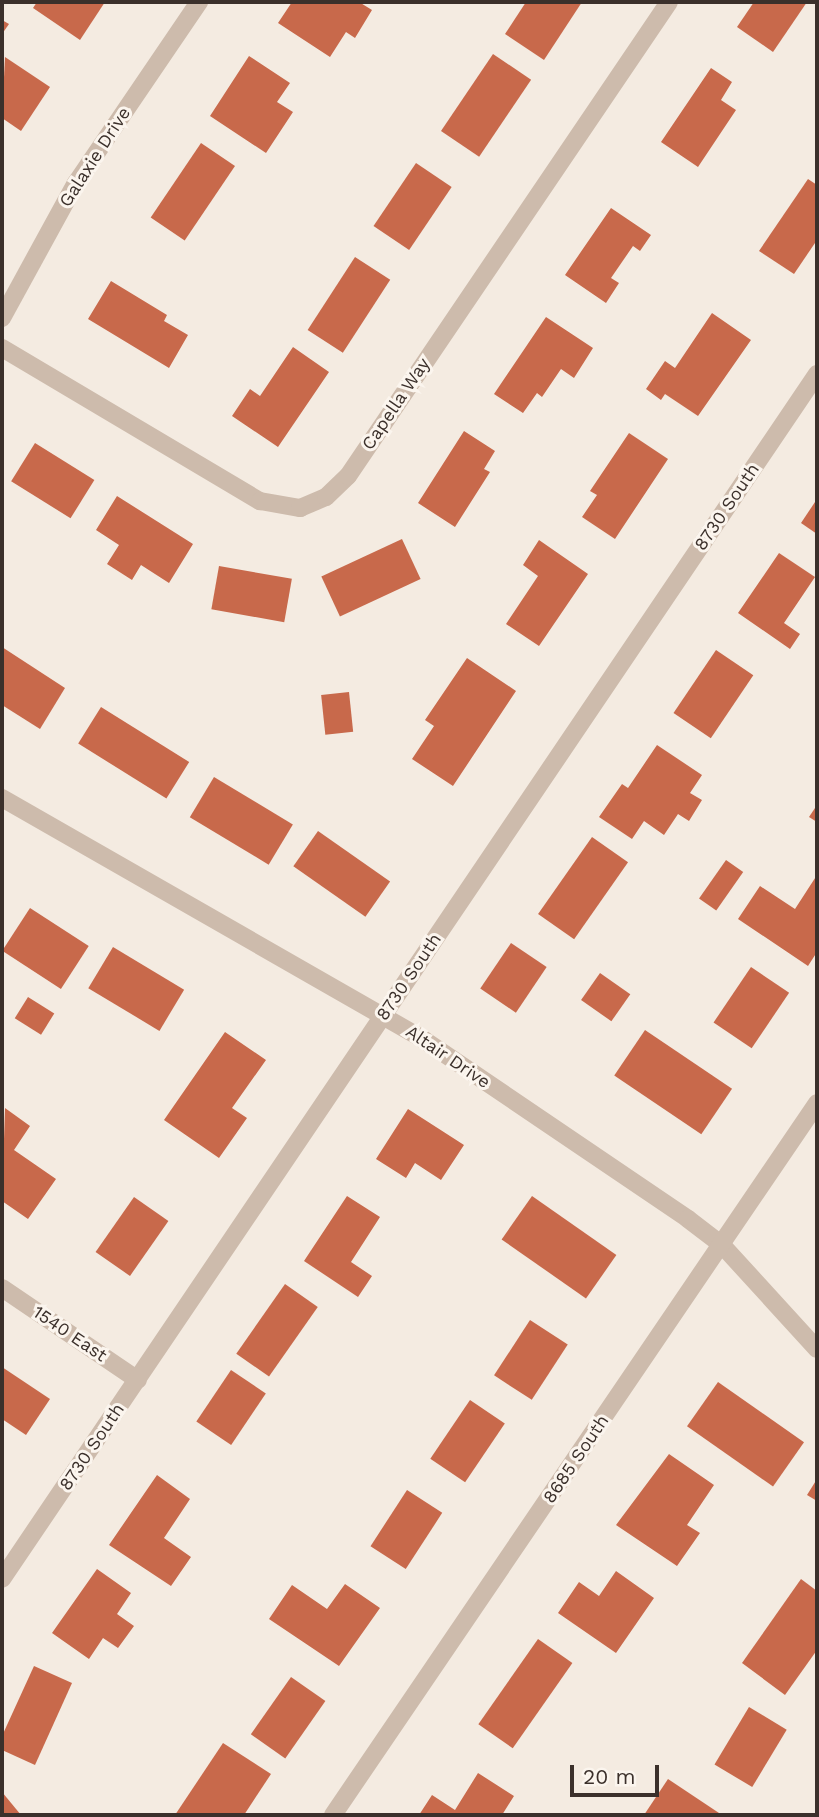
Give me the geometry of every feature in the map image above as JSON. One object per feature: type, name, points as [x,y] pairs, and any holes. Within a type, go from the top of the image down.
[{"type":"street","name":"Galaxie Drive","points":[[2,318],[76,183],[199,2]]},
{"type":"street","name":"Capella Way","points":[[2,348],[260,501],[300,508],[326,497],[348,477],[669,2]]},
{"type":"street","name":"8730 South","points":[[2,1579],[817,374]]},
{"type":"street","name":"Altair Drive","points":[[2,798],[383,1015],[688,1219],[722,1245],[817,1349]]},
{"type":"street","name":"8685 South","points":[[334,1815],[817,1103]]},
{"type":"street","name":"1540 East","points":[[2,1288],[138,1380]]},
{"type":"building","points":[[37,2],[105,2],[80,40],[33,8]]},
{"type":"building","points":[[292,2],[359,2],[372,10],[355,38],[346,32],[330,57],[278,23]]},
{"type":"building","points":[[526,2],[582,2],[544,60],[505,34]]},
{"type":"building","points":[[754,2],[807,2],[773,52],[737,27]]},
{"type":"building","points":[[2,20],[9,24],[2,34]]},
{"type":"building","points":[[493,54],[531,80],[479,157],[441,131]]},
{"type":"building","points":[[249,56],[290,83],[277,102],[293,112],[266,153],[210,116]]},
{"type":"building","points":[[5,57],[50,87],[21,131],[2,118]]},
{"type":"building","points":[[711,68],[732,82],[721,100],[736,110],[698,167],[661,142]]},
{"type":"building","points":[[201,143],[235,166],[185,241],[151,218]]},
{"type":"building","points":[[416,163],[452,187],[409,250],[374,226]]},
{"type":"building","points":[[808,179],[817,185],[817,240],[794,274],[759,251]]},
{"type":"building","points":[[611,208],[651,235],[640,251],[633,246],[611,278],[619,283],[606,303],[565,275]]},
{"type":"building","points":[[355,257],[390,280],[343,353],[308,330]]},
{"type":"building","points":[[111,281],[167,315],[164,321],[188,335],[169,368],[88,319]]},
{"type":"building","points":[[712,313],[751,340],[698,416],[665,394],[661,400],[646,389],[665,361],[675,368]]},
{"type":"building","points":[[546,317],[593,348],[574,378],[561,369],[542,397],[537,393],[523,413],[494,394]]},
{"type":"building","points":[[293,347],[329,372],[278,447],[232,416],[250,389],[260,396]]},
{"type":"building","points":[[464,431],[495,451],[484,469],[490,472],[455,527],[418,503]]},
{"type":"building","points":[[629,433],[668,459],[615,539],[582,517],[597,495],[590,491]]},
{"type":"building","points":[[35,443],[94,480],[71,518],[11,481]]},
{"type":"building","points":[[117,496],[193,544],[169,583],[141,565],[132,580],[107,564],[119,545],[96,530]]},
{"type":"building","points":[[817,499],[817,534],[801,523]]},
{"type":"building","points":[[402,539],[421,579],[340,616],[321,577]]},
{"type":"building","points":[[539,540],[588,574],[539,646],[506,624],[538,576],[523,565]]},
{"type":"building","points":[[779,553],[815,577],[784,623],[800,634],[790,649],[738,613]]},
{"type":"building","points":[[219,566],[292,579],[284,622],[211,609]]},
{"type":"building","points":[[2,647],[65,688],[40,729],[2,705]]},
{"type":"building","points":[[716,650],[753,675],[711,738],[674,713]]},
{"type":"building","points":[[467,658],[516,691],[453,786],[412,759],[434,726],[425,720]]},
{"type":"building","points":[[349,692],[353,732],[325,735],[321,695]]},
{"type":"building","points":[[101,707],[189,762],[166,799],[78,743]]},
{"type":"building","points":[[657,745],[702,775],[690,793],[702,800],[689,821],[678,814],[664,835],[644,821],[632,839],[599,817],[622,784],[628,788]]},
{"type":"building","points":[[214,777],[293,824],[269,865],[190,817]]},
{"type":"building","points":[[817,805],[817,822],[809,817]]},
{"type":"building","points":[[318,831],[390,881],[365,917],[293,866]]},
{"type":"building","points":[[592,837],[628,862],[574,939],[538,914]]},
{"type":"building","points":[[726,860],[743,872],[716,911],[699,899]]},
{"type":"building","points":[[817,875],[817,952],[808,966],[738,919],[760,886],[795,909]]},
{"type":"building","points":[[30,908],[89,946],[61,989],[2,951]]},
{"type":"building","points":[[511,943],[547,967],[516,1013],[480,989]]},
{"type":"building","points":[[113,947],[184,990],[159,1031],[88,988]]},
{"type":"building","points":[[751,967],[789,993],[752,1048],[714,1023]]},
{"type":"building","points":[[600,973],[630,994],[611,1021],[581,1000]]},
{"type":"building","points":[[28,997],[54,1013],[41,1035],[15,1018]]},
{"type":"building","points":[[645,1030],[732,1089],[701,1134],[614,1076]]},
{"type":"building","points":[[225,1032],[266,1060],[232,1108],[247,1118],[219,1158],[164,1120]]},
{"type":"building","points":[[5,1108],[30,1126],[14,1150],[56,1179],[28,1219],[2,1201]]},
{"type":"building","points":[[408,1109],[464,1145],[441,1180],[415,1163],[406,1178],[376,1159]]},
{"type":"building","points":[[347,1196],[380,1217],[351,1262],[372,1276],[358,1297],[304,1261]]},
{"type":"building","points":[[532,1196],[616,1255],[586,1298],[502,1239]]},
{"type":"building","points":[[134,1197],[168,1221],[130,1276],[96,1252]]},
{"type":"building","points":[[285,1284],[318,1307],[269,1377],[236,1354]]},
{"type":"building","points":[[530,1320],[568,1345],[532,1400],[494,1375]]},
{"type":"building","points":[[2,1367],[50,1399],[26,1435],[2,1419]]},
{"type":"building","points":[[231,1370],[266,1393],[231,1445],[196,1421]]},
{"type":"building","points":[[718,1382],[804,1442],[773,1486],[687,1426]]},
{"type":"building","points":[[470,1400],[505,1423],[465,1482],[430,1459]]},
{"type":"building","points":[[669,1454],[714,1485],[687,1525],[700,1533],[677,1566],[616,1525]]},
{"type":"building","points":[[157,1475],[190,1499],[164,1538],[191,1557],[171,1586],[109,1545]]},
{"type":"building","points":[[817,1479],[817,1501],[807,1495]]},
{"type":"building","points":[[407,1490],[442,1513],[406,1569],[371,1546]]},
{"type":"building","points":[[97,1569],[131,1593],[117,1614],[134,1626],[118,1648],[103,1638],[89,1659],[52,1633]]},
{"type":"building","points":[[616,1571],[654,1598],[616,1653],[558,1613],[579,1582],[599,1596]]},
{"type":"building","points":[[801,1579],[817,1591],[817,1650],[785,1695],[742,1663]]},
{"type":"building","points":[[345,1584],[380,1608],[339,1666],[269,1619],[292,1585],[327,1609]]},
{"type":"building","points":[[538,1639],[572,1663],[513,1748],[478,1724]]},
{"type":"building","points":[[34,1666],[72,1683],[35,1765],[2,1750],[2,1736]]},
{"type":"building","points":[[291,1677],[325,1701],[285,1758],[251,1734]]},
{"type":"building","points":[[749,1707],[787,1730],[752,1787],[714,1764]]},
{"type":"building","points":[[223,1743],[271,1774],[244,1815],[175,1815]]},
{"type":"building","points":[[478,1773],[514,1796],[502,1815],[419,1815],[432,1795],[455,1810]]},
{"type":"building","points":[[668,1779],[722,1815],[644,1815]]},
{"type":"building","points":[[2,1792],[21,1815],[2,1815]]}]
